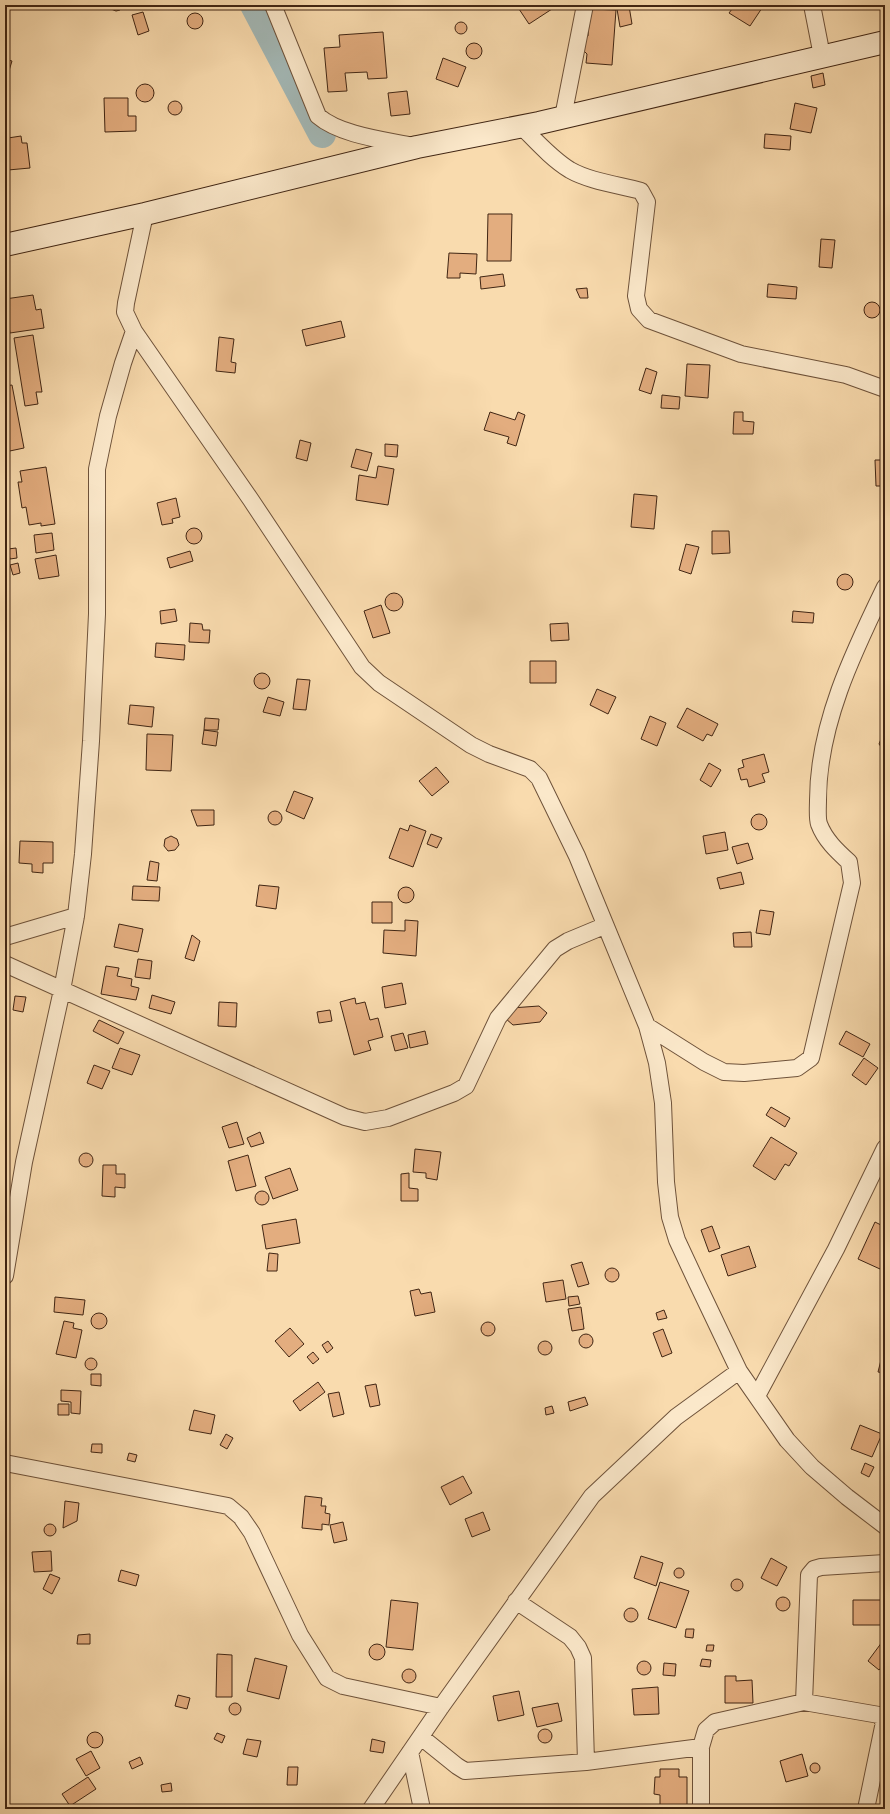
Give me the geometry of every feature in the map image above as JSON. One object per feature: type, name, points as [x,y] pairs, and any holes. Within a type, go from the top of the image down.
[{"type":"street","points":[[274,5],[318,116],[327,124],[348,131],[417,147]]},
{"type":"street","points":[[563,117],[585,5]]},
{"type":"street","points":[[812,5],[822,56]]},
{"type":"street","points":[[5,245],[145,214],[417,147],[522,127],[885,42]]},
{"type":"street","points":[[522,127],[546,151],[570,170],[599,181],[640,191],[647,202],[636,296],[639,309],[649,320],[740,354],[846,375],[885,390]]},
{"type":"street","points":[[145,214],[125,312],[134,331],[251,500],[362,667],[379,683],[471,745],[489,754],[530,769],[539,778],[577,856],[604,926],[647,1026],[657,1063],[663,1103],[666,1182],[670,1217],[681,1247],[739,1371],[787,1440],[812,1468],[847,1498],[885,1526]]},
{"type":"street","points":[[5,1276],[24,1162],[62,990],[76,916],[83,854],[91,741],[97,614],[97,469],[108,416],[122,364],[134,331]]},
{"type":"street","points":[[647,1026],[704,1062],[724,1072],[744,1073],[797,1068],[811,1058],[852,883],[849,862],[832,846],[818,823],[818,786],[822,753],[831,715],[867,624],[885,586]]},
{"type":"street","points":[[5,937],[76,916]]},
{"type":"street","points":[[5,964],[345,1117],[365,1122],[388,1118],[454,1093],[466,1086],[498,1018],[555,949],[568,941],[604,926]]},
{"type":"street","points":[[757,1396],[836,1248],[885,1148]]},
{"type":"street","points":[[371,1809],[441,1707],[592,1496],[676,1416],[739,1371]]},
{"type":"street","points":[[5,1463],[228,1506],[241,1517],[252,1533],[300,1635],[327,1678],[343,1686],[441,1707]]},
{"type":"street","points":[[804,1702],[809,1575],[814,1569],[821,1567],[885,1563]]},
{"type":"street","points":[[516,1602],[570,1637],[578,1647],[583,1658],[586,1762]]},
{"type":"street","points":[[701,1809],[701,1747],[706,1730],[715,1722],[804,1702],[878,1715],[884,1722],[866,1809]]},
{"type":"street","points":[[421,1737],[465,1771],[586,1762],[701,1747]]},
{"type":"street","points":[[410,1752],[422,1809]]},
{"type":"building","points":[[109,5],[123,5],[120,10],[116,11],[111,9]]},
{"type":"building","points":[[525,5],[549,5],[552,9],[529,24],[519,9]]},
{"type":"building","points":[[735,5],[764,5],[750,26],[729,13]]},
{"type":"building","points":[[629,6],[632,24],[620,27],[617,9]]},
{"type":"building","points":[[590,9],[616,10],[612,65],[586,63],[587,54],[582,49],[584,38],[588,36]]},
{"type":"building","points":[[143,12],[149,31],[138,35],[132,15]]},
{"type":"building","points":[[192,13],[198,13],[203,18],[201,27],[198,29],[192,29],[187,24],[187,18]]},
{"type":"building","points":[[461,22],[465,24],[467,28],[465,32],[461,34],[457,32],[455,28],[457,24]]},
{"type":"building","points":[[383,32],[387,78],[368,79],[367,72],[345,73],[347,91],[328,92],[324,48],[340,47],[339,35]]},
{"type":"building","points":[[471,43],[477,43],[482,48],[480,57],[477,59],[471,59],[466,54],[466,48]]},
{"type":"building","points":[[443,58],[466,67],[458,87],[436,79]]},
{"type":"building","points":[[5,59],[12,61],[8,74],[5,73]]},
{"type":"building","points":[[823,73],[825,85],[813,88],[811,76]]},
{"type":"building","points":[[145,84],[151,87],[154,93],[151,99],[145,102],[139,99],[136,93],[139,87]]},
{"type":"building","points":[[407,91],[410,114],[391,116],[388,93]]},
{"type":"building","points":[[104,98],[128,98],[128,116],[136,116],[136,131],[105,132]]},
{"type":"building","points":[[172,101],[178,101],[182,105],[182,111],[178,115],[172,115],[168,111],[168,105]]},
{"type":"building","points":[[795,103],[817,108],[811,133],[790,129]]},
{"type":"building","points":[[765,134],[791,136],[790,150],[764,148]]},
{"type":"building","points":[[21,136],[22,143],[27,143],[30,168],[8,170],[7,159],[5,159],[5,144],[9,144],[8,138]]},
{"type":"building","points":[[488,214],[512,214],[511,261],[487,261]]},
{"type":"building","points":[[821,239],[835,240],[832,268],[819,267]]},
{"type":"building","points":[[449,253],[477,254],[476,274],[460,273],[460,278],[447,278]]},
{"type":"building","points":[[503,274],[505,286],[481,289],[480,277]]},
{"type":"building","points":[[768,284],[797,287],[796,299],[767,297]]},
{"type":"building","points":[[587,288],[588,298],[580,298],[576,289]]},
{"type":"building","points":[[33,295],[36,310],[41,309],[44,328],[10,333],[5,299]]},
{"type":"building","points":[[872,302],[879,307],[880,310],[875,317],[872,318],[865,313],[864,310],[869,303]]},
{"type":"building","points":[[341,321],[345,337],[306,346],[302,330]]},
{"type":"building","points":[[33,335],[42,392],[36,392],[38,404],[25,406],[14,338]]},
{"type":"building","points":[[219,337],[234,339],[231,362],[236,363],[235,373],[216,371]]},
{"type":"building","points":[[687,364],[710,365],[708,398],[685,396]]},
{"type":"building","points":[[646,368],[657,372],[651,394],[639,390]]},
{"type":"building","points":[[12,385],[24,448],[5,452],[5,386]]},
{"type":"building","points":[[662,395],[680,397],[679,409],[661,408]]},
{"type":"building","points":[[490,412],[515,420],[518,412],[525,415],[516,446],[507,443],[509,437],[484,430]]},
{"type":"building","points":[[734,412],[743,412],[743,421],[754,422],[753,434],[733,434]]},
{"type":"building","points":[[300,440],[311,443],[307,461],[296,458]]},
{"type":"building","points":[[385,444],[398,445],[397,457],[385,456]]},
{"type":"building","points":[[356,449],[372,453],[367,471],[351,467]]},
{"type":"building","points":[[875,460],[885,460],[885,486],[876,486]]},
{"type":"building","points":[[378,466],[394,469],[388,505],[356,500],[359,475],[376,478]]},
{"type":"building","points":[[46,467],[55,524],[41,526],[41,523],[29,525],[26,507],[22,508],[18,482],[22,482],[20,471]]},
{"type":"building","points":[[634,494],[657,496],[654,529],[631,527]]},
{"type":"building","points":[[176,498],[180,517],[172,519],[173,523],[162,525],[157,503]]},
{"type":"building","points":[[191,528],[197,528],[202,533],[200,542],[197,544],[191,544],[186,539],[186,533]]},
{"type":"building","points":[[712,531],[729,531],[730,553],[712,554]]},
{"type":"building","points":[[52,533],[54,550],[36,553],[34,535]]},
{"type":"building","points":[[686,544],[699,547],[691,574],[679,570]]},
{"type":"building","points":[[16,548],[17,558],[10,559],[8,549]]},
{"type":"building","points":[[190,551],[193,561],[170,568],[167,558]]},
{"type":"building","points":[[56,555],[59,576],[39,579],[35,559]]},
{"type":"building","points":[[18,563],[20,573],[13,575],[10,565]]},
{"type":"building","points":[[845,574],[852,579],[853,582],[848,589],[845,590],[838,585],[837,582],[842,575]]},
{"type":"building","points":[[390,593],[398,593],[403,598],[401,609],[398,611],[390,611],[385,606],[385,598]]},
{"type":"building","points":[[381,605],[390,633],[373,638],[364,611]]},
{"type":"building","points":[[175,609],[177,621],[161,624],[160,611]]},
{"type":"building","points":[[793,611],[814,613],[813,623],[792,622]]},
{"type":"building","points":[[190,623],[202,624],[203,630],[210,630],[209,643],[189,642]]},
{"type":"building","points":[[568,623],[569,640],[551,641],[550,624]]},
{"type":"building","points":[[156,643],[185,645],[184,660],[155,657]]},
{"type":"building","points":[[530,661],[556,661],[556,683],[530,683]]},
{"type":"building","points":[[262,673],[268,675],[270,681],[268,687],[262,689],[256,687],[254,681],[256,675]]},
{"type":"building","points":[[297,679],[310,680],[306,710],[293,709]]},
{"type":"building","points":[[597,689],[616,697],[608,714],[590,705]]},
{"type":"building","points":[[268,697],[284,702],[280,716],[263,712]]},
{"type":"building","points":[[130,705],[154,707],[152,727],[128,724]]},
{"type":"building","points":[[687,708],[718,724],[712,736],[707,734],[703,741],[677,727]]},
{"type":"building","points":[[650,716],[666,723],[657,746],[641,739]]},
{"type":"building","points":[[205,718],[219,719],[218,730],[204,730]]},
{"type":"building","points":[[204,730],[218,732],[216,746],[202,744]]},
{"type":"building","points":[[147,734],[173,735],[171,771],[146,770]]},
{"type":"building","points":[[885,737],[885,749],[879,744],[881,739]]},
{"type":"building","points":[[764,754],[769,772],[762,774],[765,782],[749,787],[747,779],[741,780],[738,769],[744,767],[742,760]]},
{"type":"building","points":[[709,763],[721,770],[711,787],[700,780]]},
{"type":"building","points":[[436,767],[449,782],[432,796],[419,781]]},
{"type":"building","points":[[294,791],[313,798],[304,819],[286,811]]},
{"type":"building","points":[[191,810],[214,810],[214,825],[197,826]]},
{"type":"building","points":[[275,811],[280,813],[282,818],[280,823],[275,825],[270,823],[268,818],[270,813]]},
{"type":"building","points":[[759,814],[766,819],[767,822],[762,829],[759,830],[752,825],[751,822],[756,815]]},
{"type":"building","points":[[410,825],[426,831],[413,867],[389,858],[400,828],[408,831]]},
{"type":"building","points":[[725,832],[728,850],[706,854],[703,836]]},
{"type":"building","points":[[431,834],[442,838],[437,848],[427,844]]},
{"type":"building","points":[[171,836],[177,839],[179,845],[175,850],[168,851],[164,846],[165,839]]},
{"type":"building","points":[[20,841],[53,842],[53,863],[43,863],[43,873],[32,872],[32,864],[19,863]]},
{"type":"building","points":[[748,843],[753,859],[737,864],[732,847]]},
{"type":"building","points":[[150,861],[159,863],[157,881],[147,880]]},
{"type":"building","points":[[741,872],[744,884],[720,889],[717,878]]},
{"type":"building","points":[[259,885],[279,887],[276,909],[256,906]]},
{"type":"building","points":[[133,886],[160,887],[159,901],[132,900]]},
{"type":"building","points":[[406,887],[413,892],[414,895],[409,902],[406,903],[399,898],[398,895],[403,888]]},
{"type":"building","points":[[372,902],[392,902],[392,923],[372,923]]},
{"type":"building","points":[[760,910],[774,912],[770,935],[756,933]]},
{"type":"building","points":[[405,920],[418,921],[416,956],[383,953],[384,930],[405,931]]},
{"type":"building","points":[[119,924],[143,929],[138,952],[114,947]]},
{"type":"building","points":[[751,932],[752,947],[734,947],[733,933]]},
{"type":"building","points":[[192,935],[200,941],[194,961],[185,958]]},
{"type":"building","points":[[138,959],[152,961],[150,979],[135,977]]},
{"type":"building","points":[[106,966],[119,968],[117,976],[132,979],[131,986],[139,988],[136,1000],[101,994]]},
{"type":"building","points":[[402,983],[406,1004],[385,1008],[382,987]]},
{"type":"building","points":[[152,995],[175,1002],[171,1014],[149,1008]]},
{"type":"building","points":[[15,996],[26,997],[23,1012],[13,1010]]},
{"type":"building","points":[[355,998],[356,1004],[365,1002],[370,1020],[378,1018],[383,1037],[368,1041],[371,1050],[354,1055],[340,1002]]},
{"type":"building","points":[[219,1002],[237,1003],[236,1027],[218,1026]]},
{"type":"building","points":[[539,1006],[547,1013],[540,1022],[513,1025],[505,1018],[511,1008]]},
{"type":"building","points":[[330,1010],[332,1021],[319,1023],[317,1012]]},
{"type":"building","points":[[99,1020],[124,1032],[118,1044],[93,1031]]},
{"type":"building","points":[[425,1031],[428,1044],[410,1048],[408,1035]]},
{"type":"building","points":[[846,1031],[870,1044],[863,1057],[839,1044]]},
{"type":"building","points":[[403,1033],[408,1048],[395,1051],[391,1036]]},
{"type":"building","points":[[120,1048],[140,1055],[132,1075],[112,1068]]},
{"type":"building","points":[[864,1058],[878,1068],[866,1085],[852,1075]]},
{"type":"building","points":[[94,1065],[110,1071],[102,1089],[87,1083]]},
{"type":"building","points":[[771,1107],[790,1118],[785,1127],[766,1115]]},
{"type":"building","points":[[237,1122],[244,1144],[229,1148],[222,1127]]},
{"type":"building","points":[[260,1132],[264,1143],[251,1147],[247,1138]]},
{"type":"building","points":[[771,1137],[797,1153],[789,1166],[785,1164],[775,1180],[753,1166]]},
{"type":"building","points":[[415,1149],[441,1152],[437,1180],[426,1178],[426,1173],[413,1172]]},
{"type":"building","points":[[83,1153],[89,1153],[93,1157],[93,1163],[89,1167],[83,1167],[79,1163],[79,1157]]},
{"type":"building","points":[[248,1155],[256,1186],[236,1191],[228,1161]]},
{"type":"building","points":[[103,1165],[116,1165],[116,1174],[125,1174],[125,1188],[115,1187],[115,1197],[102,1196]]},
{"type":"building","points":[[290,1168],[298,1190],[273,1199],[265,1177]]},
{"type":"building","points":[[409,1173],[409,1188],[418,1189],[418,1201],[401,1201],[401,1174]]},
{"type":"building","points":[[262,1191],[267,1193],[269,1198],[267,1203],[262,1205],[257,1203],[255,1198],[257,1193]]},
{"type":"building","points":[[296,1219],[300,1243],[266,1249],[262,1225]]},
{"type":"building","points":[[875,1222],[885,1227],[885,1259],[880,1269],[858,1259]]},
{"type":"building","points":[[712,1226],[720,1248],[709,1252],[701,1230]]},
{"type":"building","points":[[749,1246],[756,1267],[728,1276],[721,1255]]},
{"type":"building","points":[[269,1253],[278,1254],[277,1271],[267,1271]]},
{"type":"building","points":[[582,1262],[589,1284],[578,1287],[571,1265]]},
{"type":"building","points":[[609,1268],[615,1268],[619,1272],[619,1278],[615,1282],[609,1282],[605,1278],[605,1272]]},
{"type":"building","points":[[563,1280],[566,1299],[546,1302],[543,1283]]},
{"type":"building","points":[[419,1289],[421,1294],[431,1292],[435,1312],[415,1316],[410,1291]]},
{"type":"building","points":[[578,1296],[580,1304],[569,1306],[568,1297]]},
{"type":"building","points":[[55,1297],[85,1300],[83,1315],[54,1312]]},
{"type":"building","points":[[581,1307],[584,1329],[572,1331],[568,1309]]},
{"type":"building","points":[[664,1310],[667,1318],[658,1320],[656,1313]]},
{"type":"building","points":[[99,1313],[106,1318],[107,1321],[102,1328],[99,1329],[92,1324],[91,1321],[96,1314]]},
{"type":"building","points":[[64,1321],[74,1323],[73,1328],[82,1330],[76,1358],[56,1354]]},
{"type":"building","points":[[488,1322],[493,1324],[495,1329],[493,1334],[488,1336],[483,1334],[481,1329],[483,1324]]},
{"type":"building","points":[[290,1328],[304,1344],[289,1357],[275,1341]]},
{"type":"building","points":[[663,1329],[672,1353],[662,1357],[653,1333]]},
{"type":"building","points":[[586,1334],[591,1336],[593,1341],[591,1346],[586,1348],[581,1346],[579,1341],[581,1336]]},
{"type":"building","points":[[328,1341],[333,1348],[327,1353],[322,1345]]},
{"type":"building","points":[[542,1341],[548,1341],[552,1345],[552,1351],[548,1355],[542,1355],[538,1351],[538,1345]]},
{"type":"building","points":[[885,1344],[885,1373],[878,1372]]},
{"type":"building","points":[[313,1352],[319,1359],[313,1364],[307,1357]]},
{"type":"building","points":[[89,1358],[93,1358],[97,1364],[93,1370],[89,1370],[85,1366],[85,1362]]},
{"type":"building","points":[[91,1374],[101,1374],[101,1386],[91,1385]]},
{"type":"building","points":[[318,1382],[325,1392],[300,1411],[293,1401]]},
{"type":"building","points":[[376,1384],[380,1405],[370,1407],[365,1386]]},
{"type":"building","points":[[61,1390],[81,1391],[80,1414],[71,1413],[71,1402],[61,1401]]},
{"type":"building","points":[[339,1392],[344,1414],[333,1417],[328,1394]]},
{"type":"building","points":[[585,1397],[588,1405],[570,1411],[568,1402]]},
{"type":"building","points":[[58,1404],[69,1404],[69,1415],[58,1415]]},
{"type":"building","points":[[552,1406],[554,1413],[546,1415],[545,1408]]},
{"type":"building","points":[[194,1410],[215,1415],[211,1434],[189,1430]]},
{"type":"building","points":[[860,1425],[882,1434],[872,1457],[851,1449]]},
{"type":"building","points":[[226,1434],[233,1438],[227,1449],[220,1445]]},
{"type":"building","points":[[92,1444],[102,1444],[102,1453],[91,1452]]},
{"type":"building","points":[[129,1453],[137,1455],[135,1462],[127,1460]]},
{"type":"building","points":[[865,1463],[874,1467],[869,1477],[861,1473]]},
{"type":"building","points":[[463,1476],[472,1493],[450,1505],[441,1487]]},
{"type":"building","points":[[305,1496],[322,1498],[321,1506],[326,1506],[325,1513],[330,1514],[329,1525],[322,1524],[322,1530],[302,1528]]},
{"type":"building","points":[[65,1501],[79,1503],[77,1521],[63,1528]]},
{"type":"building","points":[[483,1512],[490,1530],[472,1537],[465,1519]]},
{"type":"building","points":[[343,1522],[347,1540],[334,1543],[330,1525]]},
{"type":"building","points":[[48,1524],[52,1524],[56,1530],[52,1536],[48,1536],[44,1532],[44,1528]]},
{"type":"building","points":[[51,1551],[52,1571],[34,1572],[32,1552]]},
{"type":"building","points":[[641,1556],[663,1563],[656,1586],[634,1578]]},
{"type":"building","points":[[771,1558],[787,1567],[777,1586],[761,1578]]},
{"type":"building","points":[[677,1568],[681,1568],[683,1569],[683,1577],[677,1578],[674,1575],[674,1571]]},
{"type":"building","points":[[121,1570],[139,1575],[136,1586],[118,1581]]},
{"type":"building","points":[[50,1574],[60,1578],[52,1594],[43,1589]]},
{"type":"building","points":[[735,1579],[739,1579],[743,1585],[739,1591],[735,1591],[731,1587],[731,1583]]},
{"type":"building","points":[[660,1582],[689,1591],[676,1628],[648,1619]]},
{"type":"building","points":[[783,1597],[788,1599],[790,1604],[788,1609],[783,1611],[778,1609],[776,1604],[778,1599]]},
{"type":"building","points":[[391,1600],[418,1603],[413,1650],[386,1647]]},
{"type":"building","points":[[853,1600],[885,1600],[885,1625],[853,1625]]},
{"type":"building","points":[[631,1608],[636,1610],[638,1615],[636,1620],[631,1622],[626,1620],[624,1615],[626,1610]]},
{"type":"building","points":[[686,1629],[694,1629],[693,1638],[685,1637]]},
{"type":"building","points":[[90,1634],[90,1644],[77,1644],[78,1635]]},
{"type":"building","points":[[885,1638],[885,1663],[879,1670],[868,1661]]},
{"type":"building","points":[[377,1644],[383,1646],[385,1652],[383,1658],[377,1660],[371,1658],[369,1652],[371,1646]]},
{"type":"building","points":[[707,1645],[714,1645],[713,1651],[706,1651]]},
{"type":"building","points":[[217,1654],[232,1655],[232,1697],[216,1697]]},
{"type":"building","points":[[255,1658],[287,1666],[279,1699],[247,1691]]},
{"type":"building","points":[[702,1659],[711,1660],[710,1667],[700,1666]]},
{"type":"building","points":[[641,1661],[647,1661],[651,1665],[651,1671],[647,1675],[641,1675],[637,1671],[637,1665]]},
{"type":"building","points":[[664,1663],[676,1664],[675,1676],[663,1675]]},
{"type":"building","points":[[406,1669],[412,1669],[416,1673],[416,1679],[412,1683],[406,1683],[402,1679],[402,1673]]},
{"type":"building","points":[[725,1676],[736,1676],[736,1681],[752,1680],[753,1703],[725,1703]]},
{"type":"building","points":[[658,1687],[659,1714],[634,1715],[632,1689]]},
{"type":"building","points":[[519,1691],[524,1715],[498,1721],[493,1696]]},
{"type":"building","points":[[178,1695],[190,1698],[187,1709],[175,1706]]},
{"type":"building","points":[[233,1703],[237,1703],[241,1709],[237,1715],[233,1715],[229,1711],[229,1707]]},
{"type":"building","points":[[558,1703],[562,1721],[537,1727],[532,1708]]},
{"type":"building","points":[[542,1729],[548,1729],[552,1733],[552,1739],[548,1743],[542,1743],[538,1739],[538,1733]]},
{"type":"building","points":[[95,1732],[101,1734],[103,1740],[101,1746],[95,1748],[89,1746],[87,1740],[89,1734]]},
{"type":"building","points":[[217,1733],[225,1736],[222,1743],[214,1739]]},
{"type":"building","points":[[247,1739],[261,1741],[257,1757],[243,1754]]},
{"type":"building","points":[[372,1739],[385,1742],[383,1753],[370,1751]]},
{"type":"building","points":[[91,1751],[100,1768],[86,1776],[76,1759]]},
{"type":"building","points":[[802,1754],[808,1776],[786,1782],[780,1761]]},
{"type":"building","points":[[140,1757],[143,1764],[132,1769],[129,1762]]},
{"type":"building","points":[[813,1763],[817,1763],[819,1764],[819,1772],[813,1773],[810,1770],[810,1766]]},
{"type":"building","points":[[288,1767],[298,1767],[297,1785],[287,1785]]},
{"type":"building","points":[[660,1769],[679,1769],[679,1777],[687,1777],[687,1809],[660,1809],[660,1795],[654,1794],[655,1777],[660,1777]]},
{"type":"building","points":[[88,1777],[96,1789],[70,1806],[62,1794]]},
{"type":"building","points":[[171,1783],[172,1791],[162,1792],[161,1785]]},
{"type":"waterway","points":[[254,5],[322,134]]}]
